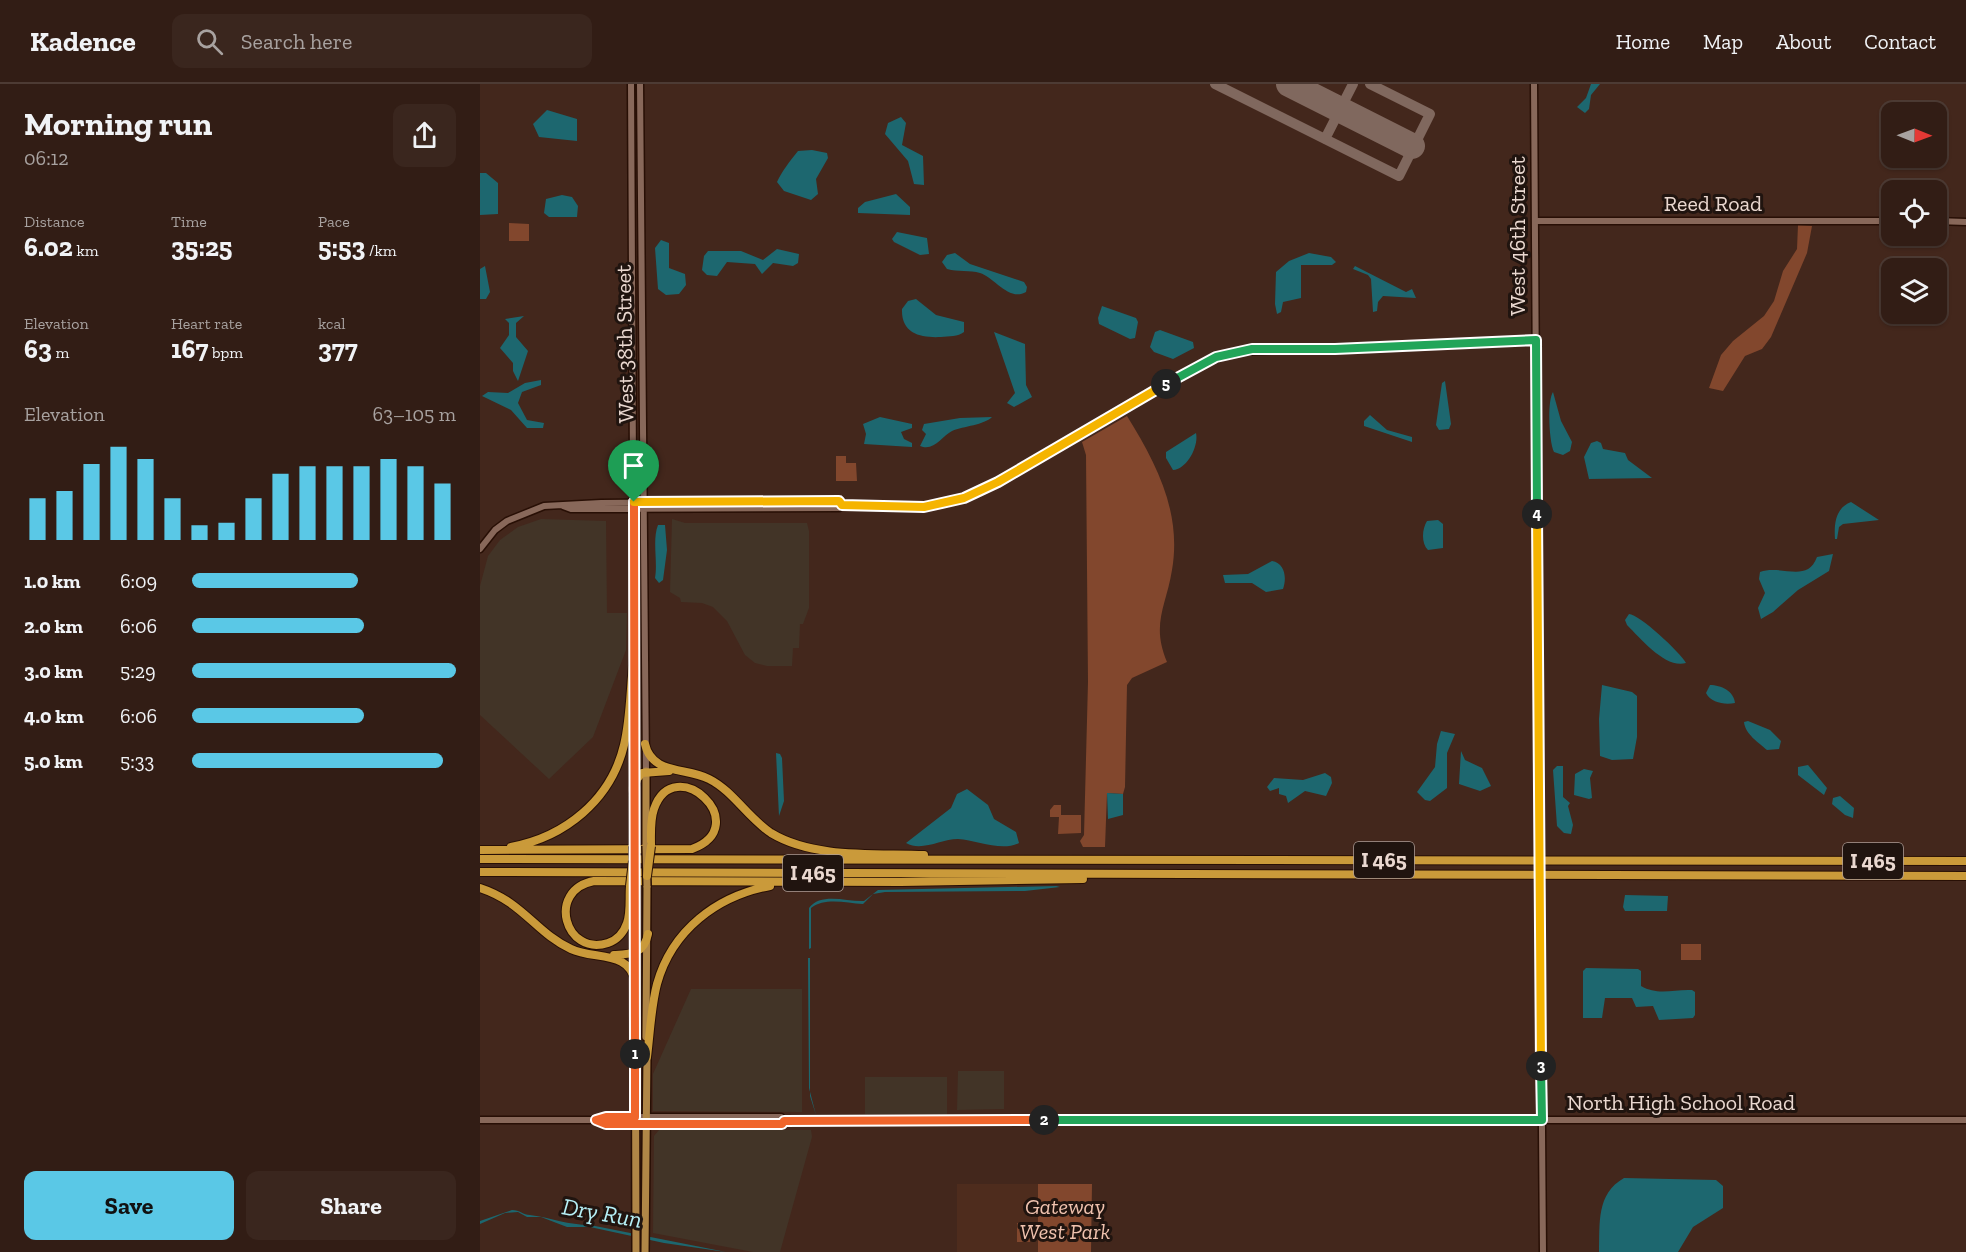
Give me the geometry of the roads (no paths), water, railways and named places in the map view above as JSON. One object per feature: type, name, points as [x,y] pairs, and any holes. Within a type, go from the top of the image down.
[{"type":"highway","points":[[482,850],[525,845],[551,835],[574,821],[600,795],[615,772],[624,746],[634,657]]},
{"type":"highway","points":[[645,744],[654,763],[712,780],[771,832],[801,845],[836,851],[962,855],[988,860]]},
{"type":"highway","points":[[633,795],[638,777],[646,771],[680,770]]},
{"type":"highway","points":[[482,850],[692,849],[708,840],[714,828],[714,813],[708,799],[698,791],[686,787],[674,789],[663,795],[653,810],[648,846],[647,876]]},
{"type":"highway","name":"I 465","points":[[480,859],[1966,861]]},
{"type":"highway","points":[[633,861],[632,886],[628,920],[616,938],[604,944],[583,941],[571,931],[566,916],[568,901],[575,890],[588,882],[802,882],[1115,879],[1147,875]]},
{"type":"highway","name":"I 465","points":[[480,872],[1966,876]]},
{"type":"highway","points":[[647,1057],[657,982],[668,958],[686,931],[702,915],[734,896],[760,888],[802,882]]},
{"type":"highway","points":[[480,888],[514,904],[565,946],[626,963],[633,972],[635,982]]},
{"type":"highway","points":[[600,957],[635,953],[644,947],[648,934]]},
{"type":"main road","name":"West 38th Street","points":[[631,84],[634,506],[633,861]]},
{"type":"main road","name":"West 38th Street","points":[[640,84],[645,744],[648,846]]},
{"type":"main road","name":"West 46th Street","points":[[1534,84],[1543,1252]]},
{"type":"main road","name":"Reed Road","points":[[1535,221],[1881,221]]},
{"type":"main road","points":[[1947,221],[1966,222]]},
{"type":"main road","points":[[480,549],[495,530],[512,517],[540,507],[839,501],[842,505],[928,507],[974,494],[1196,366],[1234,352],[1536,340]]},
{"type":"main road","points":[[645,1252],[647,876]]},
{"type":"main road","points":[[632,886],[635,953],[636,1252]]},
{"type":"main road","name":"North High School Road","points":[[480,1120],[596,1120],[606,1117],[635,1120],[781,1118],[784,1121],[1966,1120]]},
{"type":"water","points":[[1591,84],[1600,84],[1591,95],[1589,109],[1585,113],[1577,107],[1586,98]]},
{"type":"water","points":[[547,110],[577,119],[577,141],[539,137],[533,124]]},
{"type":"water","points":[[901,117],[906,123],[902,145],[923,156],[924,185],[914,184],[908,161],[885,134],[888,123]]},
{"type":"water","points":[[812,150],[827,153],[828,158],[816,179],[818,194],[811,200],[784,191],[777,182],[798,151]]},
{"type":"water","points":[[480,173],[486,173],[498,183],[498,214],[480,215]]},
{"type":"water","points":[[896,194],[910,207],[910,215],[858,213],[858,208],[865,202]]},
{"type":"water","points":[[562,195],[572,197],[578,206],[577,217],[549,217],[544,213],[546,199]]},
{"type":"water","points":[[897,232],[927,238],[929,254],[920,255],[894,242],[892,239]]},
{"type":"water","points":[[661,240],[669,243],[669,268],[685,274],[686,285],[679,294],[666,295],[658,289],[655,248]]},
{"type":"water","points":[[777,249],[799,254],[798,263],[793,266],[773,263],[762,274],[755,264],[727,262],[717,276],[707,275],[702,270],[704,256],[708,251],[741,251],[763,260]]},
{"type":"water","points":[[955,253],[970,264],[1024,282],[1027,287],[1026,292],[1014,294],[980,273],[947,269],[942,262],[947,255]]},
{"type":"water","points":[[1309,253],[1331,257],[1336,262],[1332,265],[1301,265],[1301,298],[1283,302],[1281,312],[1277,314],[1276,272],[1289,261]]},
{"type":"water","points":[[485,266],[490,292],[486,299],[480,299],[480,269]]},
{"type":"water","points":[[1355,266],[1406,292],[1412,289],[1416,298],[1383,296],[1378,302],[1377,311],[1373,312],[1371,279],[1368,275],[1353,269]]},
{"type":"water","points":[[916,299],[936,315],[964,322],[964,332],[956,336],[941,337],[926,337],[914,333],[905,324],[902,309],[908,301]]},
{"type":"water","points":[[1102,306],[1136,318],[1138,322],[1135,338],[1130,339],[1099,324],[1098,318]]},
{"type":"water","points":[[524,316],[516,323],[516,337],[528,351],[518,381],[513,371],[513,363],[500,348],[509,335],[509,323],[505,319]]},
{"type":"water","points":[[1160,330],[1193,342],[1194,348],[1173,359],[1154,352],[1150,347],[1155,332]]},
{"type":"water","points":[[994,332],[1025,344],[1026,385],[1032,397],[1014,407],[1007,403],[1015,393]]},
{"type":"water","points":[[541,380],[541,385],[522,392],[518,403],[527,420],[544,423],[543,428],[527,428],[511,410],[482,396],[488,392],[508,393],[525,383]]},
{"type":"water","points":[[1445,381],[1451,424],[1449,429],[1439,430],[1436,425],[1442,383]]},
{"type":"water","points":[[1553,392],[1561,421],[1572,442],[1570,451],[1563,455],[1554,452],[1551,440],[1549,412]]},
{"type":"water","points":[[1370,415],[1387,430],[1412,437],[1412,442],[1364,426],[1364,421]]},
{"type":"water","points":[[880,417],[912,424],[912,428],[901,432],[904,439],[912,443],[912,447],[864,444],[866,434],[863,424]]},
{"type":"water","points":[[992,417],[984,422],[952,431],[930,447],[920,446],[926,434],[922,430],[924,424],[960,418]]},
{"type":"water","points":[[1196,433],[1196,444],[1191,456],[1183,466],[1173,470],[1166,458],[1166,452]]},
{"type":"water","points":[[1597,441],[1601,443],[1603,449],[1625,453],[1628,460],[1652,478],[1589,479],[1584,457],[1591,443]]},
{"type":"water","points":[[1851,502],[1879,520],[1843,524],[1839,527],[1837,539],[1835,539],[1835,523],[1839,513]]},
{"type":"water","points":[[1438,520],[1443,524],[1443,548],[1428,550],[1423,540],[1424,528],[1427,521]]},
{"type":"water","points":[[658,525],[665,525],[667,550],[663,580],[659,583],[655,578],[655,537]]},
{"type":"water","points":[[1833,554],[1829,571],[1798,590],[1773,612],[1761,619],[1758,608],[1765,593],[1759,579],[1760,572],[1768,570],[1800,572],[1813,565],[1817,557]]},
{"type":"water","points":[[1272,561],[1280,565],[1284,572],[1283,589],[1266,592],[1252,583],[1225,583],[1223,575],[1248,574]]},
{"type":"water","points":[[1629,614],[1641,620],[1659,635],[1686,663],[1670,662],[1655,652],[1627,625],[1625,620]]},
{"type":"water","points":[[1602,685],[1632,692],[1637,696],[1637,737],[1633,759],[1612,760],[1600,756],[1599,719]]},
{"type":"water","points":[[1710,685],[1726,690],[1732,695],[1735,703],[1727,704],[1711,699],[1706,693]]},
{"type":"water","points":[[1748,721],[1770,730],[1781,741],[1779,749],[1767,750],[1756,741],[1745,726],[1744,722]]},
{"type":"water","points":[[1441,731],[1455,734],[1447,753],[1447,788],[1430,801],[1425,800],[1417,792],[1435,767],[1437,744]]},
{"type":"water","points":[[1461,751],[1465,760],[1482,768],[1491,786],[1480,791],[1459,784]]},
{"type":"water","points":[[776,753],[782,758],[784,801],[779,816]]},
{"type":"water","points":[[1808,765],[1827,788],[1824,795],[1798,775],[1798,767]]},
{"type":"water","points":[[1557,766],[1563,766],[1563,797],[1570,803],[1568,806],[1573,825],[1571,834],[1564,833],[1557,826],[1553,770]]},
{"type":"water","points":[[1584,769],[1593,771],[1590,778],[1592,798],[1589,799],[1574,795],[1575,774]]},
{"type":"water","points":[[1325,773],[1331,777],[1332,783],[1326,796],[1305,791],[1288,803],[1286,796],[1279,794],[1279,788],[1270,791],[1267,787],[1274,778],[1303,780]]},
{"type":"water","points":[[967,789],[988,805],[994,819],[1016,832],[1019,843],[997,846],[958,839],[925,846],[906,843],[951,808],[957,794]]},
{"type":"water","points":[[1107,793],[1123,794],[1123,815],[1108,819]]},
{"type":"water","points":[[1840,796],[1854,808],[1853,818],[1845,815],[1832,804],[1833,798]]},
{"type":"water","points":[[1060,887],[1025,891],[885,892],[873,894],[863,904],[823,903],[811,908],[811,948],[809,949],[809,908],[820,900],[864,901],[878,890]]},
{"type":"water","points":[[1625,895],[1668,896],[1667,911],[1625,911],[1623,907]]},
{"type":"water","points":[[808,958],[810,958],[810,1092],[809,1088]]},
{"type":"water","points":[[1586,968],[1638,969],[1641,971],[1641,986],[1647,989],[1654,991],[1692,990],[1695,992],[1695,1015],[1693,1018],[1659,1020],[1653,1006],[1636,1007],[1632,998],[1605,998],[1602,1018],[1583,1018],[1583,971]]},
{"type":"water","points":[[1624,1178],[1716,1180],[1723,1186],[1723,1208],[1693,1227],[1678,1252],[1599,1252],[1600,1220],[1604,1201],[1608,1192]]},
{"type":"water","name":"Dry Run","points":[[512,1210],[567,1223],[590,1225],[726,1252],[664,1243],[590,1227],[567,1227],[541,1217],[527,1217],[518,1212],[505,1213],[480,1224],[480,1221]]},
{"type":"park label","name":"Gateway West Park","points":[[1065,1218]]}]
